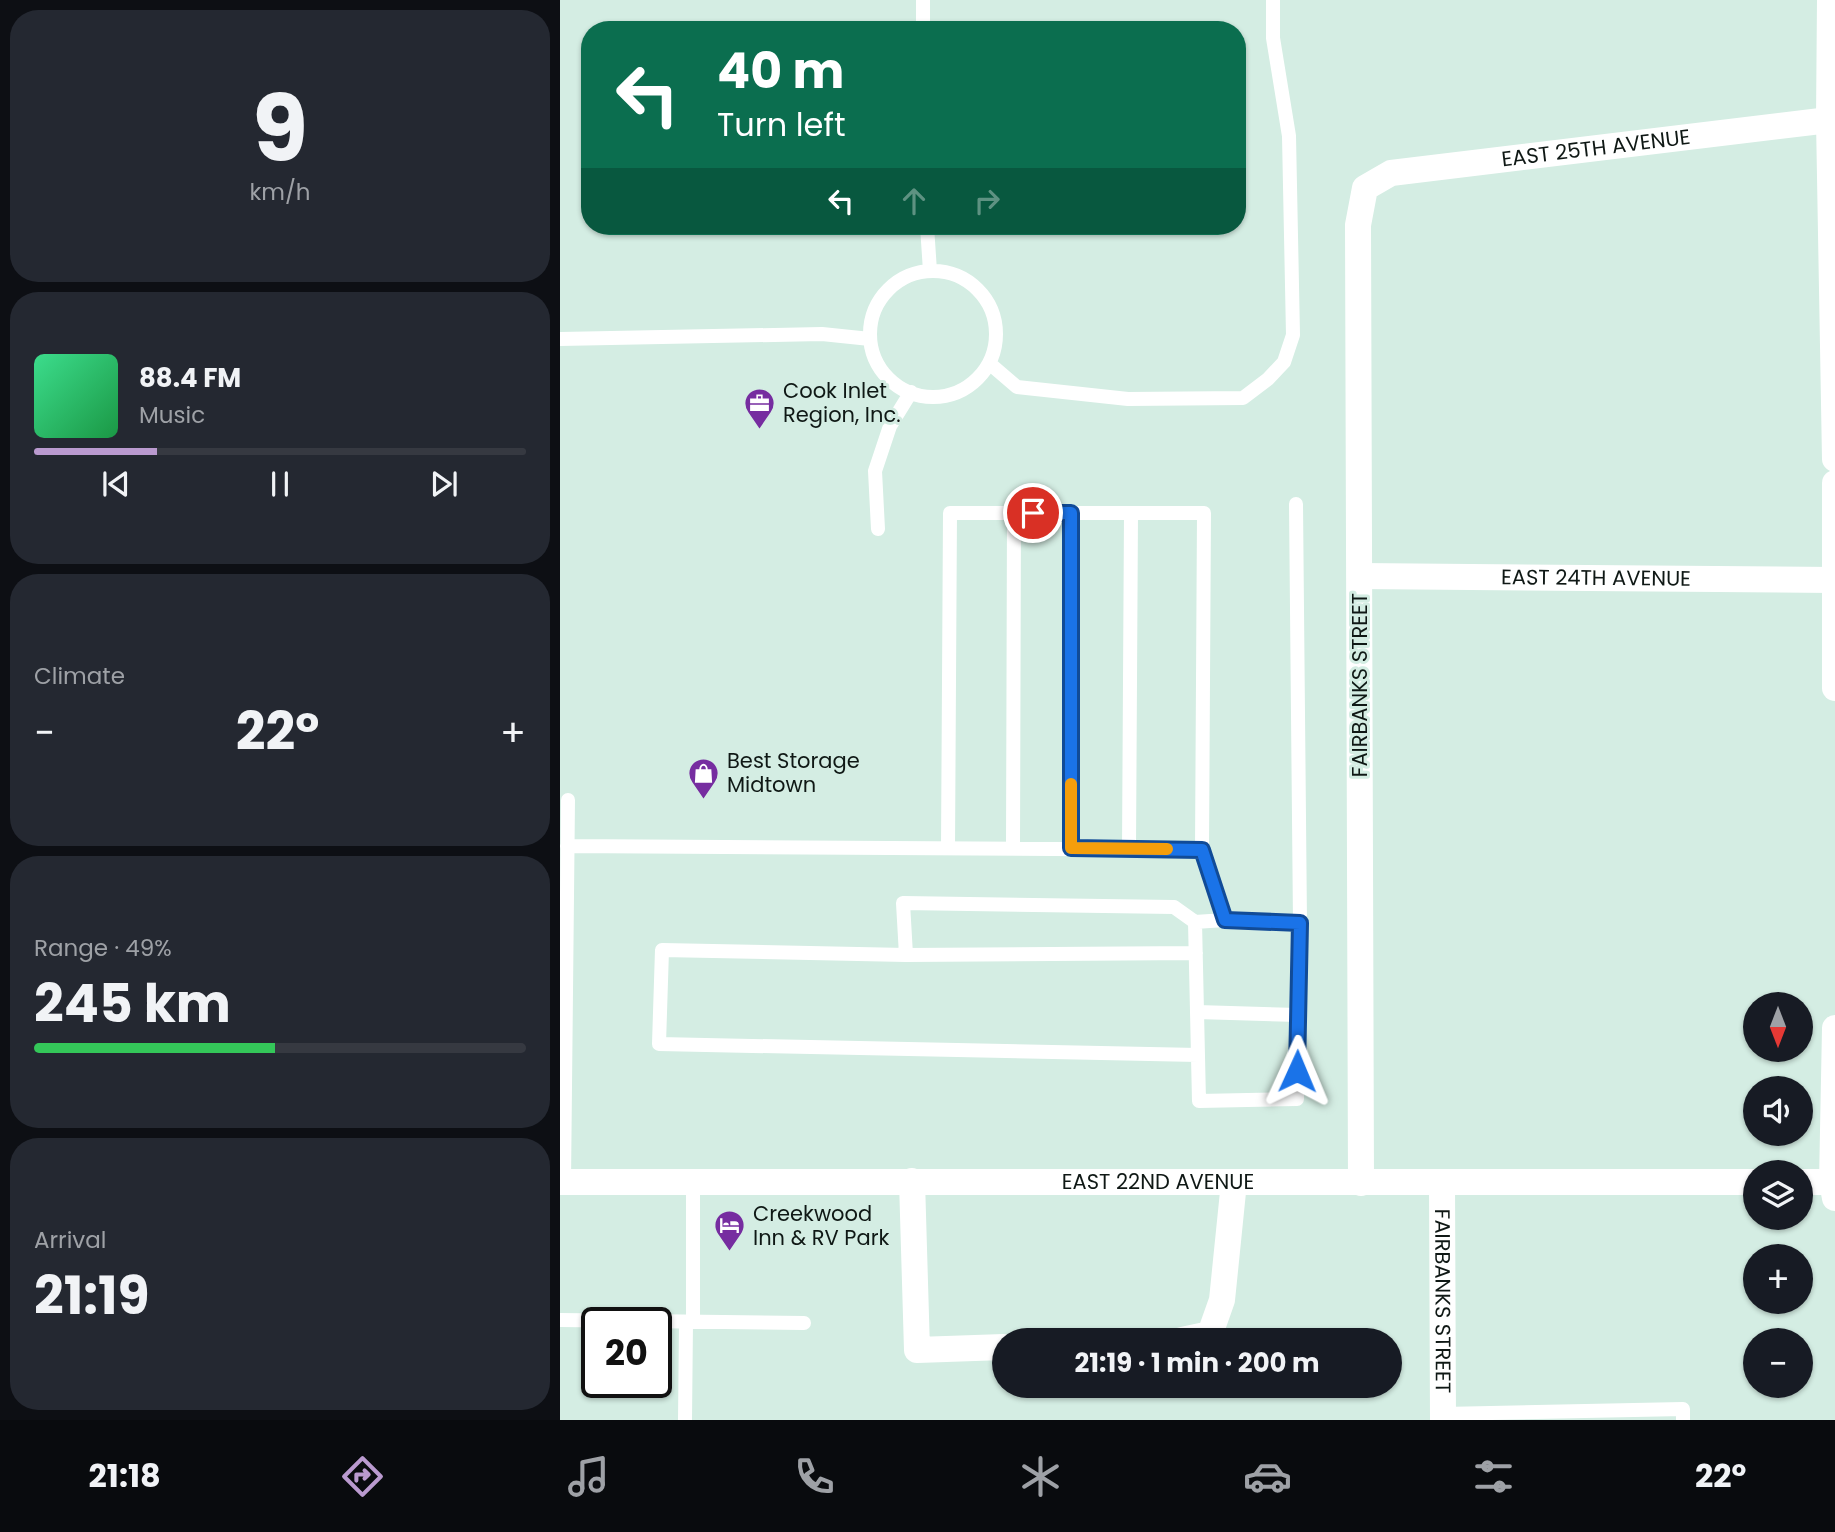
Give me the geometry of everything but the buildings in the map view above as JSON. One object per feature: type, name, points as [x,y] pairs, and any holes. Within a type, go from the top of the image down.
[{"type":"street","points":[[1832,10],[1829,121],[1832,156],[1835,459]]},
{"type":"street","name":"EAST 25TH AVENUE","points":[[1365,188],[1391,173],[1829,121]]},
{"type":"street","name":"FAIRBANKS STREET","points":[[1361,1183],[1358,225],[1365,188]]},
{"type":"street","points":[[1835,483],[1835,688]]},
{"type":"street","name":"EAST 24TH AVENUE","points":[[1360,576],[1834,580]]},
{"type":"street","points":[[1813,1185],[1833,1190],[1835,1028]]},
{"type":"street","points":[[912,1181],[917,1350],[992,1347]]},
{"type":"street","name":"EAST 22ND AVENUE","points":[[562,1182],[1743,1182]]},
{"type":"street","points":[[1212,1328],[1222,1300],[1234,1182]]},
{"type":"street","name":"FAIRBANKS STREET","points":[[1442,1182],[1443,1417]]},
{"type":"lane","points":[[923,0],[923,21]]},
{"type":"lane","points":[[989,363],[1017,387],[1143,399],[1243,398],[1268,379],[1284,362],[1293,335],[1289,136],[1273,38],[1273,0]]},
{"type":"lane","points":[[928,235],[930,271]]},
{"type":"lane","points":[[930,271],[949,272],[967,280],[986,300],[996,327],[995,346],[989,363],[978,378],[964,389],[928,397],[911,393],[883,372],[874,356],[870,338],[876,309],[893,285],[911,275],[930,271]]},
{"type":"lane","points":[[560,339],[822,334],[870,338]]},
{"type":"lane","points":[[878,529],[875,471],[890,426],[911,393]]},
{"type":"lane","points":[[1195,922],[1199,1101],[1297,1099],[1300,923],[1296,504]]},
{"type":"lane","points":[[948,848],[950,513],[1204,513],[1202,850],[1225,920]]},
{"type":"lane","points":[[1013,848],[1014,513]]},
{"type":"lane","points":[[1071,513],[1071,848]]},
{"type":"lane","points":[[1129,849],[1131,513]]},
{"type":"lane","points":[[562,1182],[568,800]]},
{"type":"lane","points":[[567,846],[1202,850]]},
{"type":"lane","points":[[906,955],[903,903],[1174,907],[1195,922],[1225,920],[1300,923]]},
{"type":"lane","points":[[1196,953],[906,955],[662,950],[659,1044],[1198,1055]]},
{"type":"lane","points":[[1197,1012],[1298,1015]]},
{"type":"lane","points":[[685,1420],[693,1182]]},
{"type":"lane","points":[[560,1320],[804,1323]]},
{"type":"lane","points":[[1443,1417],[1683,1409],[1683,1420]]},
{"type":"slow traffic","points":[[1071,784],[1071,848],[1167,849]]},
{"type":"place","name":"Cook Inlet Region, Inc.","points":[[760,430]]},
{"type":"place","name":"Best Storage Midtown","points":[[704,800]]},
{"type":"place","name":"Creekwood Inn & RV Park","points":[[730,1253]]},
{"type":"route","points":[[1033,513],[1071,513],[1071,848],[1202,850],[1225,920],[1300,923],[1297,1071]]}]
